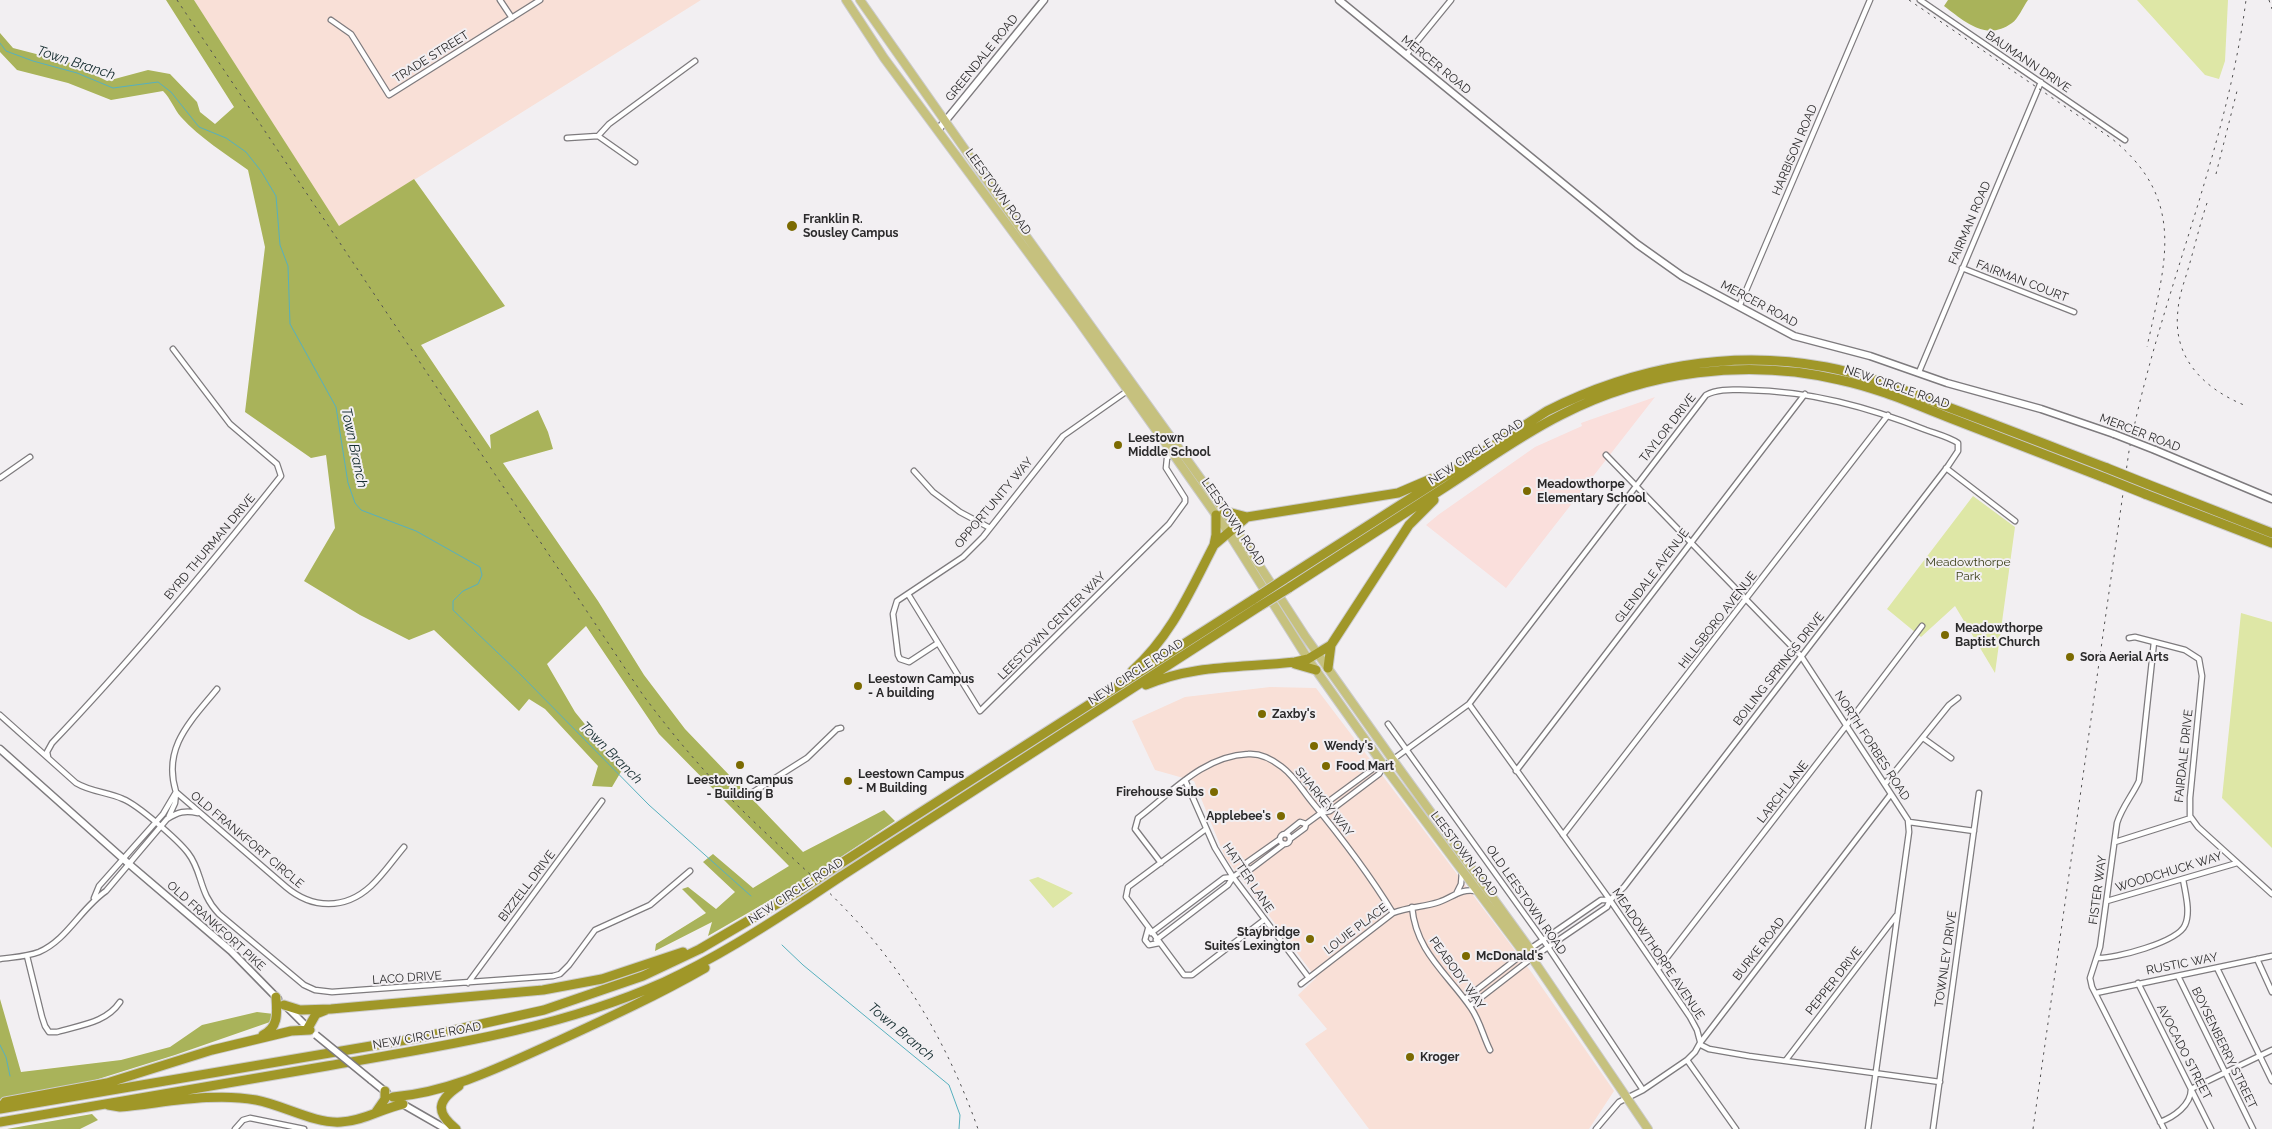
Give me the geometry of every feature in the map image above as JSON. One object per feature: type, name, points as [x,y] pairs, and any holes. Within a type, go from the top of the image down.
[{"type":"highway","name":"NEW CIRCLE ROAD","points":[[5,1121],[457,1044],[522,1030],[590,1010],[672,978],[722,952],[807,899],[1131,690],[1257,602],[1283,580],[1547,411],[1629,377],[1691,364],[1748,360],[1800,363],[1854,373],[2107,468],[2146,489],[2272,543]]},
{"type":"highway","name":"NEW CIRCLE ROAD","points":[[0,1109],[418,1038],[512,1019],[568,1004],[630,981],[700,949],[799,891],[1114,688],[1257,602],[1288,588],[1561,414],[1607,394],[1654,380],[1724,370],[1765,370],[1809,374],[1861,385],[1900,398],[2105,478],[2146,489],[2272,533]]},
{"type":"highway","points":[[1114,688],[1159,644],[1172,624],[1214,545],[1220,513],[1247,517],[1398,493],[1469,460]]},
{"type":"highway","points":[[1131,690],[1190,671],[1288,663],[1308,659],[1331,645],[1409,525],[1426,507],[1477,466]]},
{"type":"highway","points":[[1214,545],[1247,517]]},
{"type":"highway","points":[[1328,668],[1331,645]]},
{"type":"highway","points":[[1288,663],[1316,670]]},
{"type":"highway","points":[[284,1005],[300,1010],[331,1009],[559,988],[602,979],[679,953],[700,949]]},
{"type":"highway","points":[[393,1097],[429,1092],[495,1071],[641,1003],[704,968],[722,952]]},
{"type":"highway","points":[[256,1039],[273,1027],[277,1014],[276,997]]},
{"type":"highway","points":[[0,1109],[5,1102],[107,1083],[212,1050],[290,1031],[311,1031],[316,1014],[331,1009]]},
{"type":"highway","points":[[456,1129],[444,1118],[441,1105],[448,1093],[465,1081]]},
{"type":"highway","points":[[376,1112],[383,1103],[385,1091]]},
{"type":"highway","points":[[103,1104],[120,1107],[205,1099],[255,1100],[336,1122],[358,1120],[376,1112],[403,1104]]},
{"type":"main road","name":"LEESTOWN ROAD","points":[[846,0],[884,58],[1127,390],[1176,451]]},
{"type":"main road","name":"LEESTOWN ROAD","points":[[860,0],[1016,222],[1136,387],[1176,451],[1231,530],[1308,659],[1384,766],[1481,894],[1527,951]]},
{"type":"main road","name":"LEESTOWN ROAD","points":[[1231,530],[1532,958],[1648,1129]]},
{"type":"street","points":[[500,0],[512,18]]},
{"type":"street","name":"TRADE STREET","points":[[331,20],[351,34],[390,95],[540,0]]},
{"type":"street","name":"GREENDALE ROAD","points":[[938,130],[1044,0]]},
{"type":"street","name":"MERCER ROAD","points":[[1339,0],[1658,261],[1739,308],[1794,336],[1870,356],[1966,389],[2042,408],[2114,434],[2272,499]]},
{"type":"street","points":[[1406,55],[1451,0]]},
{"type":"street","name":"HARBISON ROAD","points":[[1739,308],[1870,0]]},
{"type":"street","name":"BAUMANN DRIVE","points":[[1920,0],[2125,140]]},
{"type":"street","points":[[598,136],[609,124],[695,61]]},
{"type":"street","name":"FAIRMAN ROAD","points":[[1919,372],[2041,82]]},
{"type":"street","points":[[567,138],[598,136],[635,162]]},
{"type":"street","name":"FAIRMAN COURT","points":[[1962,268],[2074,312]]},
{"type":"street","name":"BYRD THURMAN DRIVE","points":[[48,759],[47,752],[52,744],[95,699],[230,540],[281,476],[277,464],[230,424],[173,349]]},
{"type":"street","name":"OPPORTUNITY WAY","points":[[938,643],[909,662],[900,659],[893,614],[897,601],[963,557],[990,528],[1063,436],[1127,390],[1136,387]]},
{"type":"street","name":"TAYLOR DRIVE","points":[[1384,766],[1408,751],[1469,704],[1706,395],[1718,391],[1767,390],[1838,400],[1888,415],[1953,440],[1959,446]]},
{"type":"street","name":"GLENDALE AVENUE","points":[[1516,771],[1805,394]]},
{"type":"street","name":"HILLSBORO AVENUE","points":[[1563,835],[1888,415]]},
{"type":"street","name":"BOILING SPRINGS DRIVE","points":[[1470,1006],[1532,958],[1605,909],[1610,900],[1624,887],[1956,455],[1959,446]]},
{"type":"street","name":"LEESTOWN CENTER WAY","points":[[908,594],[980,711],[1179,512],[1185,502],[1185,498],[1166,468],[1167,458],[1176,451]]},
{"type":"street","name":"NORTH FORBES ROAD","points":[[1606,455],[1801,656],[1909,822]]},
{"type":"street","points":[[0,478],[30,457]]},
{"type":"street","points":[[1946,468],[2015,521]]},
{"type":"street","points":[[914,471],[933,492],[960,512],[990,528]]},
{"type":"street","name":"LARCH LANE","points":[[1658,969],[1922,626]]},
{"type":"street","name":"FAIRDALE DRIVE","points":[[2129,638],[2135,637],[2191,652],[2199,659],[2202,668],[2189,810],[2191,818],[2272,894]]},
{"type":"street","name":"FISTER WAY","points":[[2154,642],[2139,781],[2120,812],[2097,958],[2090,978],[2164,1129]]},
{"type":"street","name":"OLD FRANKFORT CIRCLE","points":[[167,819],[175,803],[175,751],[180,734],[217,690]]},
{"type":"street","points":[[1885,784],[1949,705],[1958,698]]},
{"type":"street","name":"MEADOWTHORPE AVENUE","points":[[1469,704],[1658,969],[1695,1024],[1700,1043]]},
{"type":"street","name":"LACO DRIVE","points":[[0,715],[76,783],[89,789],[125,799],[154,822],[188,853],[194,862],[202,890],[211,905],[308,987],[332,992],[468,983],[560,974],[569,965],[594,930],[650,905],[690,870]]},
{"type":"street","name":"OLD LEESTOWN ROAD","points":[[1388,724],[1548,947],[1643,1090]]},
{"type":"street","points":[[750,794],[807,758],[837,729],[841,728]]},
{"type":"street","points":[[1923,738],[1951,758]]},
{"type":"street","name":"OLD FRANKFORT PIKE","points":[[0,749],[128,864],[231,951],[311,1031],[393,1097],[446,1129]]},
{"type":"street","name":"SHARKEY WAY","points":[[1161,863],[1136,829],[1138,818],[1200,768],[1230,757],[1249,754],[1267,757],[1284,768],[1321,813],[1380,892],[1393,913]]},
{"type":"street","points":[[1321,813],[1325,804],[1361,777],[1374,768],[1384,766]]},
{"type":"street","points":[[1233,877],[1224,878],[1150,931],[1145,940],[1149,945],[1157,942],[1228,884],[1233,877],[1246,868],[1251,869],[1288,843],[1290,839],[1305,828],[1306,824],[1321,813],[1330,811],[1379,774],[1384,766]]},
{"type":"street","name":"HATTER LANE","points":[[1185,780],[1206,829],[1233,877],[1309,978]]},
{"type":"street","name":"OLD FRANKFORT CIRCLE","points":[[176,792],[299,898],[313,903],[341,902],[361,894],[372,886],[404,847]]},
{"type":"street","name":"OLD FRANKFORT CIRCLE","points":[[94,900],[99,886],[163,814],[176,792]]},
{"type":"street","name":"TOWNLEY DRIVE","points":[[1933,1129],[1979,793]]},
{"type":"street","name":"BURKE ROAD","points":[[1596,1129],[1615,1105],[1643,1090],[1687,1060],[1695,1052],[1891,794]]},
{"type":"street","name":"BIZZELL DRIVE","points":[[468,983],[602,801]]},
{"type":"street","points":[[0,959],[27,956],[40,951],[60,937],[94,900],[106,891],[167,819],[179,812],[199,813]]},
{"type":"street","points":[[2115,842],[2191,818]]},
{"type":"street","points":[[1246,868],[1246,863],[1300,822],[1306,824]]},
{"type":"street","points":[[1868,1129],[1910,832],[1909,822],[1974,831]]},
{"type":"street","points":[[1206,829],[1128,887],[1126,897],[1182,974],[1192,975],[1264,920]]},
{"type":"street","points":[[1285,834],[1290,839]]},
{"type":"street","points":[[1280,839],[1284,844]]},
{"type":"street","name":"WOODCHUCK WAY","points":[[2107,901],[2237,863]]},
{"type":"street","points":[[1457,892],[1463,876],[1461,868]]},
{"type":"street","points":[[2097,958],[2107,958],[2161,942],[2174,937],[2180,932],[2187,918],[2183,879]]},
{"type":"street","points":[[1457,892],[1466,890],[1481,894]]},
{"type":"street","name":"LOUIE PLACE","points":[[1301,984],[1393,913],[1439,902],[1457,892]]},
{"type":"street","name":"BOILING SPRINGS DRIVE","points":[[1465,999],[1542,940],[1601,900],[1610,900]]},
{"type":"street","name":"PEABODY WAY","points":[[1412,907],[1416,930],[1426,951],[1470,1006],[1482,1027],[1490,1050]]},
{"type":"street","name":"PEPPER DRIVE","points":[[1786,1060],[1898,914]]},
{"type":"street","points":[[27,956],[42,1017],[49,1032],[57,1032],[100,1020],[114,1012],[120,1002]]},
{"type":"street","name":"RUSTIC WAY","points":[[2096,993],[2272,956]]},
{"type":"street","points":[[2257,959],[2272,992]]},
{"type":"street","points":[[2217,968],[2272,1081]]},
{"type":"street","name":"BOYSENBERRY STREET","points":[[2178,976],[2253,1129]]},
{"type":"street","name":"AVOCADO STREET","points":[[2138,983],[2211,1129]]},
{"type":"street","points":[[1700,1043],[1709,1049],[1940,1082]]},
{"type":"street","points":[[2160,1122],[2178,1112],[2190,1098],[2191,1089],[2272,1050]]},
{"type":"street","points":[[1687,1060],[1736,1129]]},
{"type":"street","points":[[235,1129],[243,1120],[252,1119],[304,1129]]},
{"type":"shaded area","points":[[194,0],[701,0],[339,227]]},
{"type":"shaded area","name":"Meadowthorpe Elementary School","points":[[1655,397],[1506,588],[1426,525],[1535,447],[1582,426],[1581,423]]},
{"type":"shaded area","points":[[1270,687],[1316,688],[1532,973],[1614,1091],[1589,1129],[1369,1129],[1305,1044],[1327,1029],[1298,995],[1316,978],[1225,857],[1194,781],[1155,770],[1132,721],[1185,697]]},
{"type":"green space","points":[[166,0],[194,0],[339,226],[414,179],[505,306],[421,345],[491,449],[490,435],[538,410],[553,449],[503,463],[598,601],[644,675],[685,729],[803,852],[884,810],[895,821],[817,873],[708,936],[712,922],[655,951],[656,944],[706,913],[682,889],[688,887],[716,909],[735,892],[703,862],[713,854],[753,888],[789,866],[659,734],[586,626],[547,664],[575,712],[622,770],[612,787],[592,786],[598,766],[545,709],[529,699],[519,711],[434,630],[409,640],[360,615],[304,581],[335,528],[326,455],[311,458],[245,412],[265,247],[248,170],[188,125],[163,91],[111,100],[68,83],[17,70],[0,52],[0,33],[13,48],[71,63],[107,81],[148,70],[170,74],[197,102],[200,112],[215,124],[234,107]]},
{"type":"green space","points":[[1948,0],[2028,0],[2012,23],[2002,28],[1984,30],[1967,23],[1944,6]]},
{"type":"green space","points":[[2137,0],[2228,0],[2225,61],[2219,79],[2205,75]]},
{"type":"green space","name":"Meadowthorpe Park","points":[[1973,496],[2015,527],[1995,673],[1955,606],[1921,637],[1887,609]]},
{"type":"green space","points":[[2241,613],[2272,622],[2272,848],[2222,798]]},
{"type":"green space","points":[[1038,877],[1073,893],[1053,908],[1029,880]]},
{"type":"green space","points":[[0,999],[21,1072],[121,1060],[170,1047],[202,1025],[257,1012],[274,1014],[270,1022],[175,1055],[76,1086],[0,1102]]},
{"type":"green space","points":[[92,1114],[98,1120],[80,1129],[7,1129]]},
{"type":"waterway","name":"Town Branch","points":[[0,43],[6,51],[33,61],[77,73],[113,88],[158,82],[171,92],[199,127],[226,138],[246,152],[261,171],[276,196],[280,245],[288,266],[290,324],[336,407],[348,483],[355,503],[361,510],[416,531],[480,567],[482,575],[478,584],[463,591],[453,601],[453,610],[520,674],[649,805],[751,896]]},
{"type":"waterway","name":"Town Branch","points":[[782,945],[803,965],[949,1085],[960,1115],[959,1129]]},
{"type":"waterway","points":[[0,1045],[6,1057],[10,1076]]},
{"type":"railway","points":[[177,0],[643,695],[719,787],[844,908],[891,962],[921,1007],[947,1054],[978,1129]]},
{"type":"railway","points":[[1909,0],[2111,138],[2135,161],[2152,185],[2161,209],[2165,234],[2160,288],[2147,347]]},
{"type":"railway","points":[[2033,1129],[2129,451],[2157,338],[2224,114],[2246,0]]},
{"type":"railway","points":[[2269,0],[2272,9]]},
{"type":"railway","points":[[2216,174],[2238,87]]},
{"type":"railway","points":[[2207,203],[2180,299],[2177,327],[2185,356],[2193,369],[2216,390],[2244,405]]},
{"type":"place","name":"Franklin R. Sousley Campus","points":[[792,226]]},
{"type":"place","name":"Leestown Middle School","points":[[1118,445]]},
{"type":"place","name":"Meadowthorpe Elementary School","points":[[1527,491]]},
{"type":"place","name":"Meadowthorpe Baptist Church","points":[[1945,635]]},
{"type":"place","name":"Sora Aerial Arts","points":[[2070,657]]},
{"type":"place","name":"Leestown Campus - A building","points":[[858,686]]},
{"type":"place","name":"Zaxby's","points":[[1262,714]]},
{"type":"place","name":"Wendy's","points":[[1314,746]]},
{"type":"place","name":"Leestown Campus - Building B","points":[[740,765]]},
{"type":"place","name":"Food Mart","points":[[1326,766]]},
{"type":"place","name":"Leestown Campus - M Building","points":[[848,781]]},
{"type":"place","name":"Firehouse Subs","points":[[1214,792]]},
{"type":"place","name":"Applebee's","points":[[1281,816]]},
{"type":"place","name":"Staybridge Suites Lexington","points":[[1310,939]]},
{"type":"place","name":"McDonald's","points":[[1466,956]]},
{"type":"place","name":"Kroger","points":[[1410,1057]]}]
